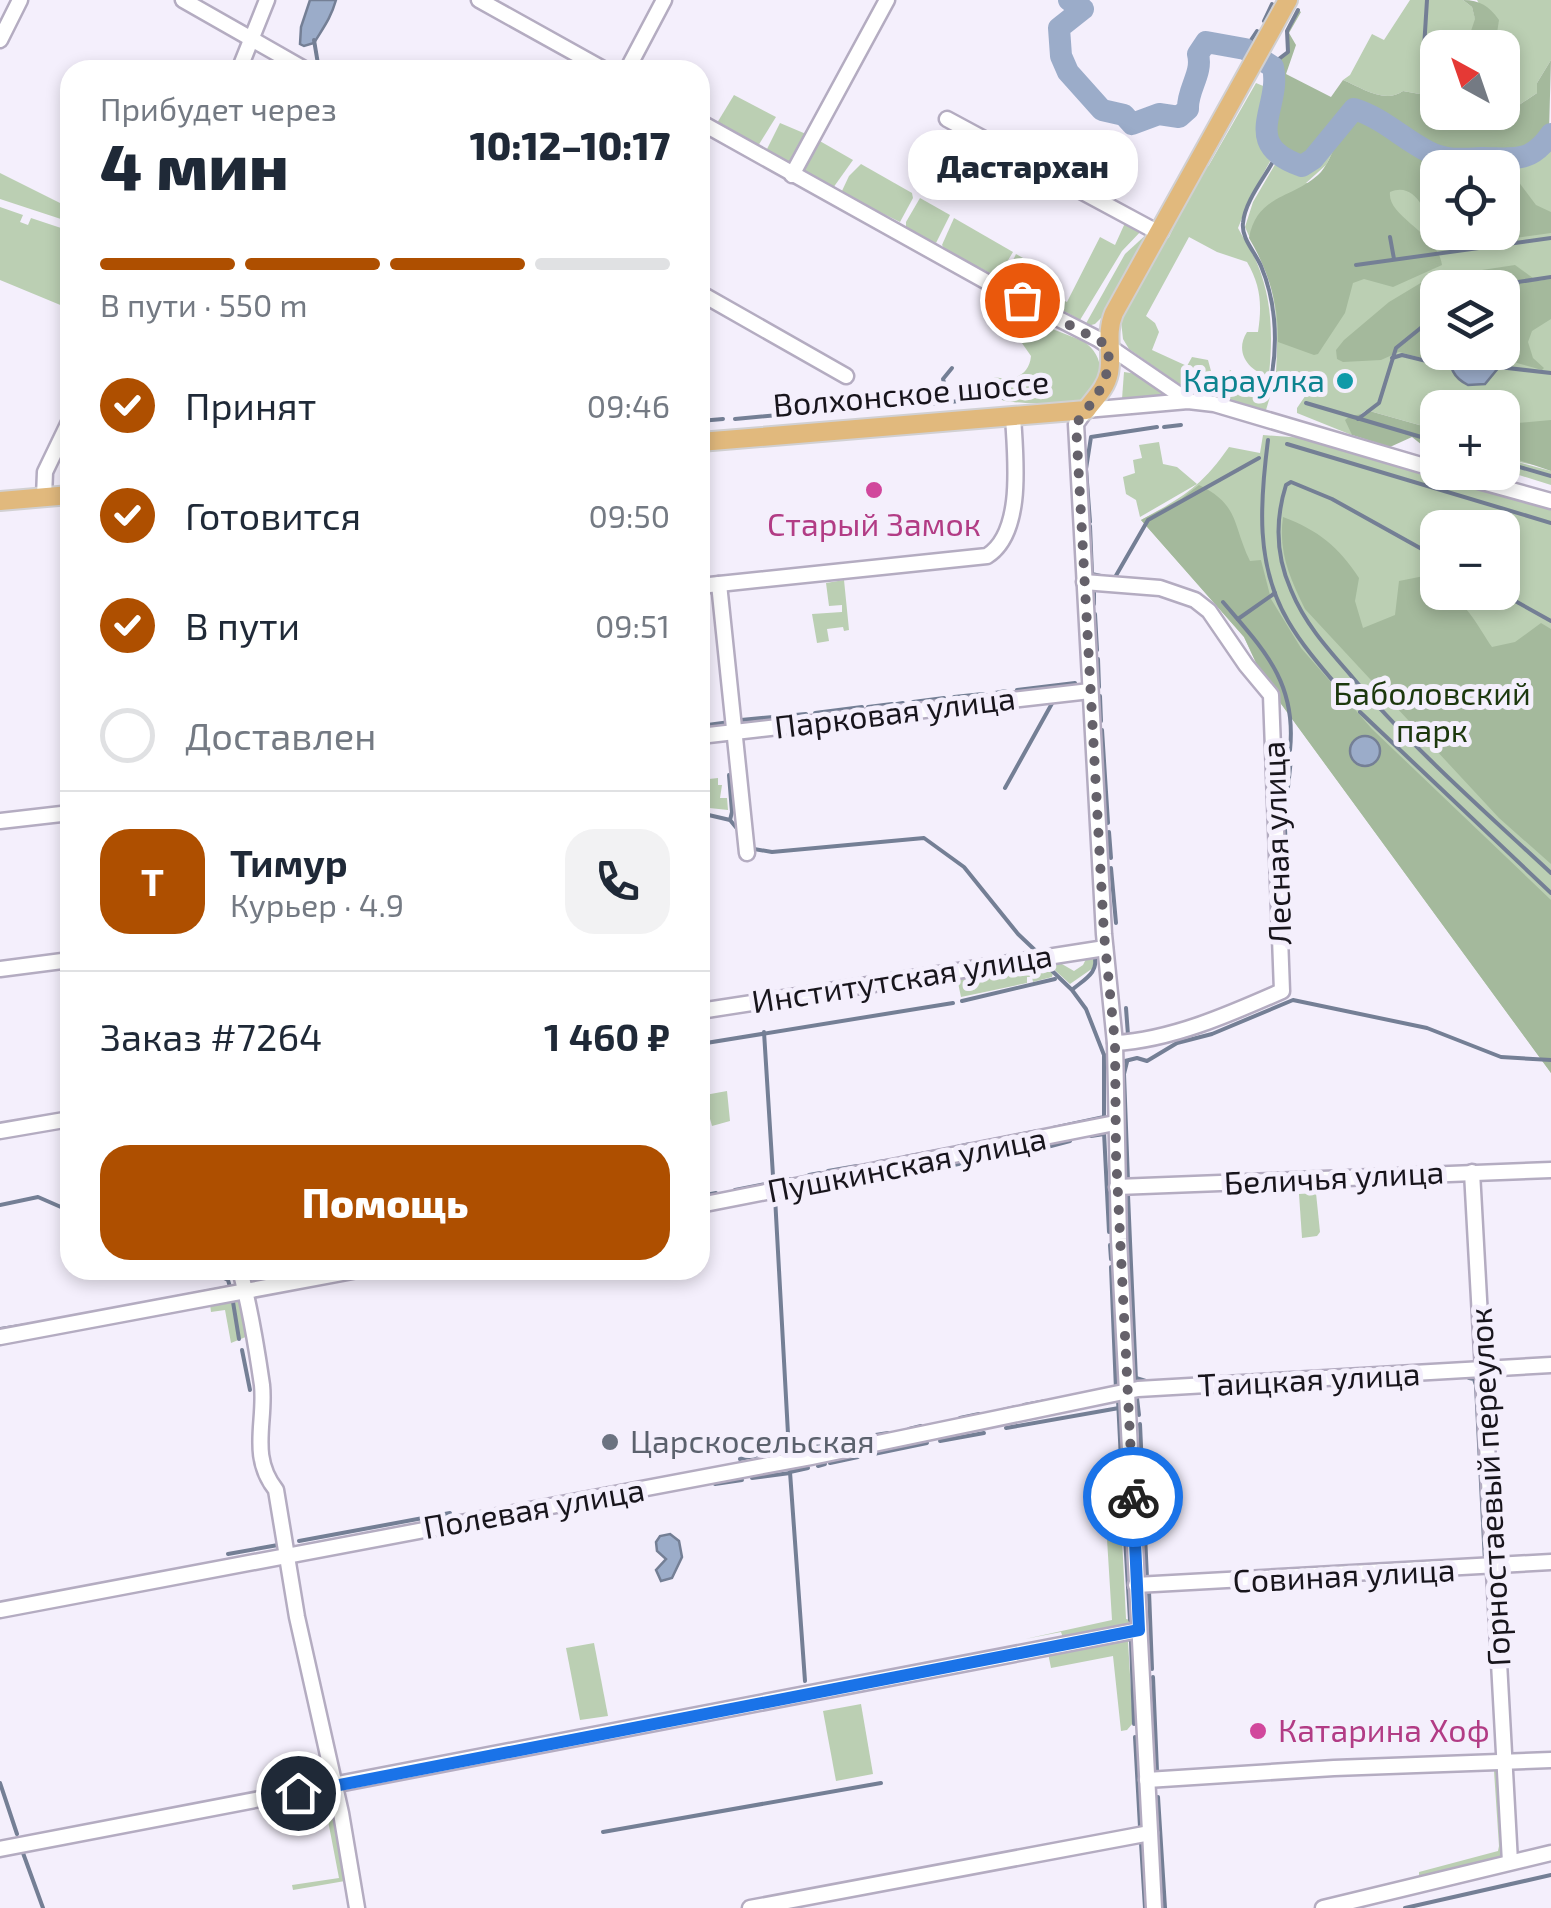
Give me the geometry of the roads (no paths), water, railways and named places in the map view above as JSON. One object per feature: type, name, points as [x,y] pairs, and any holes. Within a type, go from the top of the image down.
[{"type":"main road","points":[[1086,410],[1109,375],[1111,319],[1288,0]]},
{"type":"main road","name":"Волхонское шоссе","points":[[710,441],[1086,410]]},
{"type":"main road","points":[[0,501],[60,496]]},
{"type":"street","points":[[0,40],[20,0]]},
{"type":"street","points":[[183,0],[288,60]]},
{"type":"street","points":[[243,60],[267,0]]},
{"type":"street","points":[[480,0],[587,60]]},
{"type":"street","points":[[632,60],[664,0]]},
{"type":"street","points":[[792,174],[887,0]]},
{"type":"street","points":[[947,120],[1157,232]]},
{"type":"street","points":[[710,128],[1108,346],[1188,401],[1289,424],[1420,464]]},
{"type":"street","points":[[710,299],[846,376]]},
{"type":"street","name":"Волхонское шоссе","points":[[1086,410],[1188,401]]},
{"type":"street","points":[[1086,410],[1076,424],[1098,948],[1115,1043],[1127,1392],[1154,1908]]},
{"type":"street","points":[[710,585],[978,558],[998,548],[1012,514],[1013,416]]},
{"type":"street","points":[[44,497],[44,472],[60,440]]},
{"type":"street","points":[[1511,490],[1551,501]]},
{"type":"street","name":"Лесная улица","points":[[1084,582],[1160,588],[1195,600],[1209,612],[1271,695],[1282,991],[1189,1027],[1115,1043]]},
{"type":"street","points":[[719,584],[747,852]]},
{"type":"street","name":"Парковая улица","points":[[710,735],[1090,691]]},
{"type":"street","points":[[0,821],[60,814]]},
{"type":"street","name":"Институтская улица","points":[[710,1009],[1098,948]]},
{"type":"street","points":[[0,969],[60,961]]},
{"type":"street","points":[[0,1131],[60,1122]]},
{"type":"street","name":"Пушкинская улица","points":[[710,1203],[1115,1123]]},
{"type":"street","name":"Беличья улица","points":[[1118,1188],[1551,1170]]},
{"type":"street","name":"Горностаевый переулок","points":[[1472,1172],[1484,1370],[1489,1567],[1506,1763],[1510,1862]]},
{"type":"street","points":[[242,1280],[262,1384],[260,1440],[267,1478],[276,1490],[357,1908]]},
{"type":"street","points":[[0,1337],[302,1280]]},
{"type":"street","name":"Таицкая улица","points":[[1127,1392],[1551,1365]]},
{"type":"street","name":"Полевая улица","points":[[0,1610],[811,1457],[1127,1392]]},
{"type":"street","name":"Совиная улица","points":[[1136,1585],[1551,1562]]},
{"type":"street","points":[[0,1849],[1139,1630]]},
{"type":"street","points":[[1147,1780],[1551,1760]]},
{"type":"street","points":[[750,1908],[1150,1833]]},
{"type":"street","points":[[1322,1908],[1551,1853]]},
{"type":"water","points":[[310,0],[336,0],[314,43],[304,46],[300,44],[301,27]]},
{"type":"water","points":[[1497,370],[1485,384],[1468,385],[1453,372]]},
{"type":"water","points":[[1365,736],[1379,745],[1380,751],[1371,765],[1365,766],[1351,757],[1350,751],[1359,737]]},
{"type":"water","points":[[670,1534],[679,1541],[682,1557],[672,1578],[661,1581],[656,1570],[666,1559],[657,1551],[656,1542],[660,1536]]},
{"type":"waterway","points":[[1069,0],[1083,9],[1059,28],[1061,56],[1068,72],[1102,110],[1124,115],[1132,124],[1159,114],[1179,117],[1188,109],[1198,54],[1206,42],[1245,49],[1273,67],[1267,136],[1283,157],[1302,166],[1313,159],[1354,109],[1429,152],[1448,158],[1521,157],[1536,150],[1551,134]]},
{"type":"waterway","points":[[1425,30],[1427,0]]},
{"type":"waterway","points":[[1264,21],[1272,4]]},
{"type":"waterway","points":[[1271,65],[1288,52],[1287,31],[1298,10]]},
{"type":"waterway","points":[[1245,49],[1257,31]]},
{"type":"waterway","points":[[314,40],[317,60]]},
{"type":"waterway","points":[[1272,374],[1272,305],[1266,279],[1246,240],[1243,223],[1252,196],[1278,152]]},
{"type":"waterway","points":[[1390,237],[1394,259]]},
{"type":"waterway","points":[[1356,265],[1551,238]]},
{"type":"waterway","points":[[1520,282],[1551,277]]},
{"type":"waterway","points":[[1358,419],[1379,403],[1396,348],[1420,329]]},
{"type":"waterway","points":[[1392,358],[1402,355],[1420,359]]},
{"type":"waterway","points":[[946,404],[943,379],[952,368]]},
{"type":"waterway","points":[[1520,369],[1551,373]]},
{"type":"waterway","points":[[1003,398],[1051,393]]},
{"type":"waterway","points":[[885,408],[992,398]]},
{"type":"waterway","points":[[1306,403],[1420,437]]},
{"type":"waterway","points":[[821,411],[873,406]]},
{"type":"waterway","points":[[735,419],[812,412]]},
{"type":"waterway","points":[[710,420],[723,419]]},
{"type":"waterway","points":[[1164,427],[1181,425]]},
{"type":"waterway","points":[[1090,522],[1086,469],[1091,437],[1157,427]]},
{"type":"waterway","points":[[1268,440],[1263,533],[1277,600],[1311,654],[1355,707]]},
{"type":"waterway","points":[[1287,444],[1551,523]]},
{"type":"waterway","points":[[1114,579],[1148,520],[1259,458]]},
{"type":"waterway","points":[[1520,467],[1551,476]]},
{"type":"waterway","points":[[1420,548],[1332,499],[1291,482],[1286,485],[1280,511],[1280,551],[1291,590],[1309,623],[1396,725],[1551,873]]},
{"type":"waterway","points":[[1090,526],[1092,574],[1105,577]]},
{"type":"waterway","points":[[1094,589],[1094,604]]},
{"type":"waterway","points":[[1238,619],[1275,593]]},
{"type":"waterway","points":[[1223,602],[1274,668],[1288,705],[1290,750]]},
{"type":"waterway","points":[[1520,604],[1551,621]]},
{"type":"waterway","points":[[1095,614],[1097,650]]},
{"type":"waterway","points":[[1098,659],[1099,687]]},
{"type":"waterway","points":[[1017,690],[1075,683]]},
{"type":"waterway","points":[[995,693],[1006,691]]},
{"type":"waterway","points":[[954,697],[983,694]]},
{"type":"waterway","points":[[1100,696],[1101,721]]},
{"type":"waterway","points":[[913,702],[944,698]]},
{"type":"waterway","points":[[1005,788],[1055,698]]},
{"type":"waterway","points":[[897,704],[903,703]]},
{"type":"waterway","points":[[868,707],[892,704]]},
{"type":"waterway","points":[[815,713],[862,707]]},
{"type":"waterway","points":[[1360,712],[1551,893]]},
{"type":"waterway","points":[[741,720],[806,714]]},
{"type":"waterway","points":[[710,725],[730,722]]},
{"type":"waterway","points":[[1102,730],[1108,823]]},
{"type":"waterway","points":[[1285,815],[1291,759]]},
{"type":"waterway","points":[[729,775],[730,820]]},
{"type":"waterway","points":[[710,815],[730,820],[739,831]]},
{"type":"waterway","points":[[1285,827],[1286,857]]},
{"type":"waterway","points":[[1109,832],[1111,858]]},
{"type":"waterway","points":[[751,844],[754,849],[772,852],[924,838],[964,867],[1037,952]]},
{"type":"waterway","points":[[1111,868],[1116,923]]},
{"type":"waterway","points":[[1286,875],[1286,899]]},
{"type":"waterway","points":[[1073,989],[1093,970],[1094,954]]},
{"type":"waterway","points":[[1046,965],[1086,1009],[1104,1055],[1109,1057]]},
{"type":"waterway","points":[[962,1001],[1055,979]]},
{"type":"waterway","points":[[1125,1061],[1147,1061],[1177,1043],[1212,1034],[1293,1000],[1427,1028],[1501,1057],[1551,1060]]},
{"type":"waterway","points":[[710,1042],[953,1003]]},
{"type":"waterway","points":[[1126,1008],[1128,1035]]},
{"type":"waterway","points":[[764,1032],[773,1176]]},
{"type":"waterway","points":[[1053,1128],[1104,1117],[1104,1055]]},
{"type":"waterway","points":[[1127,1062],[1124,1074],[1128,1181]]},
{"type":"waterway","points":[[983,1142],[1038,1131]]},
{"type":"waterway","points":[[1104,1132],[1109,1232]]},
{"type":"waterway","points":[[1091,1136],[1104,1134]]},
{"type":"waterway","points":[[989,1157],[1070,1141]]},
{"type":"waterway","points":[[957,1147],[970,1144]]},
{"type":"waterway","points":[[905,1157],[942,1150]]},
{"type":"waterway","points":[[878,1162],[892,1160]]},
{"type":"waterway","points":[[927,1170],[964,1163]]},
{"type":"waterway","points":[[828,1171],[857,1166]]},
{"type":"waterway","points":[[809,1175],[820,1173]]},
{"type":"waterway","points":[[735,1190],[791,1179]]},
{"type":"waterway","points":[[710,1194],[716,1193]]},
{"type":"waterway","points":[[1128,1195],[1136,1380]]},
{"type":"waterway","points":[[0,1205],[38,1197],[60,1207]]},
{"type":"waterway","points":[[775,1197],[789,1452]]},
{"type":"waterway","points":[[1110,1245],[1111,1259]]},
{"type":"waterway","points":[[1111,1267],[1116,1390]]},
{"type":"waterway","points":[[228,1280],[230,1287]]},
{"type":"waterway","points":[[98,1312],[230,1287]]},
{"type":"waterway","points":[[233,1302],[239,1339]]},
{"type":"waterway","points":[[0,1329],[40,1323]]},
{"type":"waterway","points":[[242,1350],[250,1390]]},
{"type":"waterway","points":[[1136,1378],[1149,1382]]},
{"type":"waterway","points":[[1469,1378],[1476,1385],[1485,1562]]},
{"type":"waterway","points":[[1137,1398],[1139,1415]]},
{"type":"waterway","points":[[1118,1400],[1121,1460]]},
{"type":"waterway","points":[[1024,1405],[1046,1401]]},
{"type":"waterway","points":[[1003,1410],[1016,1407]]},
{"type":"waterway","points":[[1006,1428],[1119,1408]]},
{"type":"waterway","points":[[960,1418],[979,1414]]},
{"type":"waterway","points":[[1140,1424],[1147,1578]]},
{"type":"waterway","points":[[909,1429],[921,1426]]},
{"type":"waterway","points":[[838,1441],[888,1433]]},
{"type":"waterway","points":[[940,1441],[984,1433]]},
{"type":"waterway","points":[[869,1455],[927,1443]]},
{"type":"waterway","points":[[783,1450],[825,1444]]},
{"type":"waterway","points":[[740,1459],[774,1452]]},
{"type":"waterway","points":[[830,1463],[858,1457]]},
{"type":"waterway","points":[[818,1466],[825,1464]]},
{"type":"waterway","points":[[805,1681],[790,1472],[808,1468]]},
{"type":"waterway","points":[[752,1478],[790,1473]]},
{"type":"waterway","points":[[715,1484],[742,1480]]},
{"type":"waterway","points":[[1123,1483],[1124,1527]]},
{"type":"waterway","points":[[299,1541],[450,1513]]},
{"type":"waterway","points":[[1125,1538],[1130,1620]]},
{"type":"waterway","points":[[228,1554],[278,1545]]},
{"type":"waterway","points":[[1149,1591],[1152,1669]]},
{"type":"waterway","points":[[1131,1641],[1134,1724]]},
{"type":"waterway","points":[[1153,1677],[1157,1771]]},
{"type":"waterway","points":[[1135,1737],[1140,1827]]},
{"type":"waterway","points":[[0,1783],[17,1834]]},
{"type":"waterway","points":[[603,1832],[881,1783]]},
{"type":"waterway","points":[[1158,1797],[1165,1908]]},
{"type":"waterway","points":[[1141,1843],[1145,1908]]},
{"type":"waterway","points":[[23,1853],[43,1908]]},
{"type":"waterway","points":[[1405,1908],[1551,1875]]},
{"type":"place","name":"Дастархан","points":[[1022,300]]},
{"type":"place","name":"Караулка","points":[[1345,381]]},
{"type":"place","name":"Старый Замок","points":[[874,490]]},
{"type":"place","name":"Царскосельская","points":[[610,1442]]},
{"type":"place","name":"Катарина Хоф","points":[[1258,1731]]},
{"type":"park label","name":"Баболовский парк","points":[[1432,712]]}]
